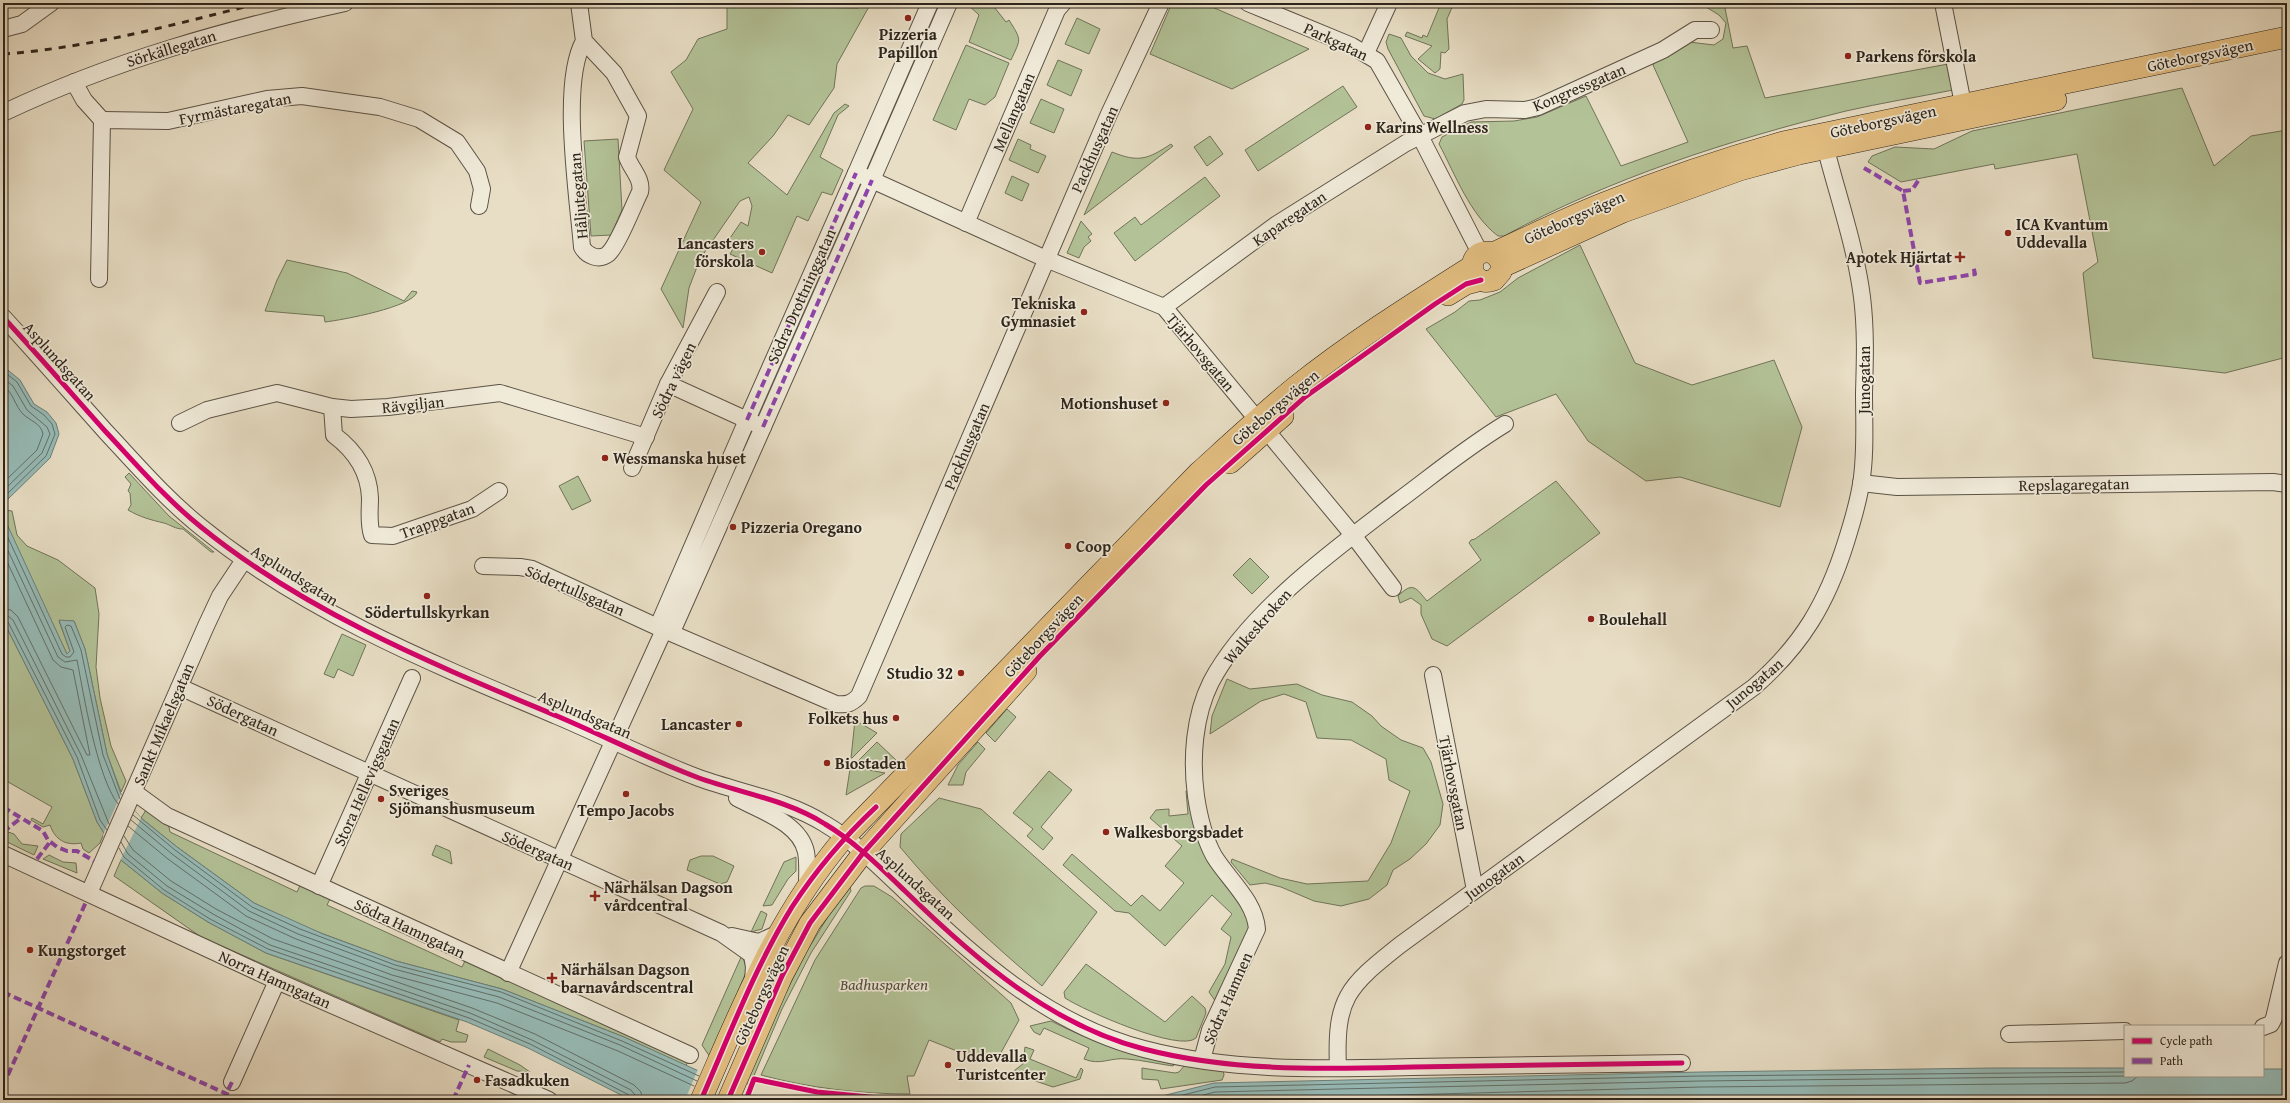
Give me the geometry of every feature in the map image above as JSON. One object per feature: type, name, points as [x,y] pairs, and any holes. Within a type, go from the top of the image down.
[{"type":"main road","name":"Göteborgsvägen","points":[[1824,140],[1963,104],[2287,37]]},
{"type":"main road","name":"Göteborgsvägen","points":[[731,1092],[782,976],[810,923],[863,853],[1040,656],[1206,485],[1295,387],[1370,332],[1486,264],[1603,203],[1722,159],[2287,52]]},
{"type":"main road","name":"Göteborgsvägen","points":[[701,1100],[752,986],[778,933],[806,886],[844,838],[1198,473],[1262,425]]},
{"type":"street","points":[[3,29],[22,24],[51,3]]},
{"type":"street","name":"Sörkällegatan","points":[[3,113],[113,66],[202,38],[342,3]]},
{"type":"street","points":[[579,3],[584,41]]},
{"type":"street","name":"Södra Drottninggatan","points":[[508,973],[615,741],[664,630],[661,619],[930,3]]},
{"type":"street","name":"Södra Drottninggatan","points":[[664,630],[675,625],[949,3]]},
{"type":"street","name":"Mellangatan","points":[[966,223],[1057,10],[1063,3]]},
{"type":"street","name":"Packhusgatan","points":[[664,630],[836,704],[847,705],[859,696],[1109,114],[1161,3]]},
{"type":"street","name":"Parkgatan","points":[[1248,3],[1366,53],[1377,61],[1420,136],[1486,264]]},
{"type":"street","points":[[1366,53],[1389,3]]},
{"type":"street","points":[[1943,3],[1963,104]]},
{"type":"street","name":"Kongressgatan","points":[[1420,136],[1465,113],[1475,110],[1525,110],[1538,107],[1663,50],[1696,30],[1711,30]]},
{"type":"street","name":"Håljutegatan","points":[[584,41],[614,73],[638,116],[627,157],[639,180],[641,186],[640,192],[614,245],[608,254],[601,257],[592,257],[585,253],[582,247],[574,161],[573,77],[578,51],[584,41]]},
{"type":"street","points":[[74,82],[84,100],[102,120],[99,279]]},
{"type":"street","name":"Fyrmästaregatan","points":[[102,120],[168,121],[266,99],[302,96],[380,108],[419,119],[457,142],[477,171],[482,189],[478,206]]},
{"type":"street","name":"Kaparegatan","points":[[1164,307],[1277,224],[1420,136]]},
{"type":"street","name":"Junogatan","points":[[1338,1068],[1338,1025],[1342,1009],[1350,992],[1360,978],[1400,945],[1754,687],[1787,656],[1807,630],[1824,600],[1844,548],[1861,483],[1864,453],[1865,327],[1857,267],[1824,140]]},
{"type":"street","points":[[856,173],[872,180]]},
{"type":"street","name":"Tjärhovsgatan","points":[[872,180],[1046,259],[1164,307],[1353,535],[1393,588]]},
{"type":"street","name":"Södra vägen","points":[[632,468],[668,384],[717,292]]},
{"type":"street","name":"Asplundsgatan","points":[[3,317],[159,490],[201,527],[244,560],[303,598],[363,630],[435,664],[693,776],[780,821],[796,833],[806,851],[806,886]]},
{"type":"street","points":[[668,384],[763,427]]},
{"type":"street","name":"Rävgiljan","points":[[180,423],[207,410],[276,393],[332,407],[352,409],[388,407],[500,393],[646,437]]},
{"type":"street","name":"Trappgatan","points":[[332,407],[334,434],[346,444],[363,468],[370,496],[368,521],[372,535],[393,536],[472,509],[499,491]]},
{"type":"street","name":"Walkeskroken","points":[[1255,937],[1257,929],[1254,912],[1215,857],[1205,836],[1198,808],[1194,762],[1196,734],[1202,706],[1211,682],[1223,663],[1260,618],[1296,582],[1353,535],[1479,440],[1505,424]]},
{"type":"street","name":"Repslagaregatan","points":[[1861,483],[1897,488],[2273,482],[2287,484]]},
{"type":"street","name":"Sankt Mikaelsgatan","points":[[89,893],[220,596],[244,560]]},
{"type":"street","name":"Södertullsgatan","points":[[482,566],[520,567],[532,569],[664,630]]},
{"type":"street","name":"Tjärhovsgatan","points":[[1433,675],[1475,890]]},
{"type":"street","name":"Stora Hellevigsgatan","points":[[319,886],[412,678]]},
{"type":"street","name":"Södergatan","points":[[180,687],[721,933],[752,955],[754,967],[752,986]]},
{"type":"street","name":"Asplundsgatan","points":[[693,776],[745,794],[788,806],[819,820],[863,853],[978,956],[1022,992],[1045,1007],[1083,1027],[1112,1039],[1147,1050],[1202,1060],[1271,1067],[1338,1068],[1682,1063]]},
{"type":"street","name":"Södra Hamngatan","points":[[131,798],[508,973],[690,1055]]},
{"type":"street","name":"Norra Hamngatan","points":[[3,854],[277,981],[549,1100]]},
{"type":"street","name":"Södergatan","points":[[721,933],[759,942],[778,933]]},
{"type":"street","name":"Södra Hamnen","points":[[1202,1060],[1214,1021],[1255,937]]},
{"type":"street","points":[[2275,1022],[2287,963]]},
{"type":"street","points":[[232,1082],[277,981]]},
{"type":"street","points":[[2009,1034],[2124,1031]]},
{"type":"green space","points":[[727,3],[797,3],[803,7],[858,8],[860,3],[871,3],[837,64],[834,88],[809,125],[788,115],[773,136],[748,163],[787,195],[834,113],[845,104],[849,106],[838,115],[820,157],[843,170],[832,195],[822,192],[808,221],[797,216],[772,273],[730,254],[733,249],[726,244],[741,222],[748,226],[752,206],[749,197],[740,201],[700,259],[689,288],[683,328],[661,289],[701,202],[664,170],[693,109],[671,72],[686,60],[698,39],[727,29]]},
{"type":"green space","points":[[966,3],[991,3],[1006,22],[1009,20],[1019,40],[1011,60],[969,42],[979,15]]},
{"type":"green space","points":[[1172,3],[1203,3],[1309,49],[1232,89],[1150,54]]},
{"type":"green space","points":[[1441,3],[1454,3],[1447,19],[1449,49],[1445,53],[1441,52],[1440,69],[1435,73],[1418,59],[1432,46],[1405,36],[1407,32],[1422,38],[1423,35],[1427,37]]},
{"type":"green space","points":[[1710,3],[1724,3],[1733,48],[1747,46],[1765,98],[1948,64],[1953,90],[1846,111],[1802,122],[1715,148],[1628,179],[1586,196],[1504,236],[1498,236],[1488,227],[1471,206],[1457,181],[1439,144],[1442,137],[1471,122],[1514,121],[1537,117],[1586,96],[1621,166],[1688,142],[1653,65],[1656,60],[1689,42],[1714,45],[1723,39],[1726,23],[1719,15],[1706,7]]},
{"type":"green space","points":[[1077,18],[1100,29],[1089,54],[1065,44]]},
{"type":"green space","points":[[1389,34],[1401,38],[1411,56],[1428,73],[1445,79],[1463,74],[1464,100],[1462,104],[1435,119],[1424,116],[1388,49],[1386,42]]},
{"type":"green space","points":[[966,45],[1009,63],[995,97],[985,105],[969,99],[956,130],[933,120]]},
{"type":"green space","points":[[1058,60],[1082,70],[1071,96],[1047,85]]},
{"type":"green space","points":[[1343,86],[1357,107],[1258,171],[1245,150]]},
{"type":"green space","points":[[2182,88],[2214,166],[2251,136],[2287,130],[2287,357],[2225,373],[2093,358],[2083,273],[2098,262],[2077,154],[1995,169],[1994,164],[1901,182],[1868,162],[1872,156],[1895,147],[1934,149],[1972,131]]},
{"type":"green space","points":[[1041,99],[1064,109],[1054,133],[1030,123]]},
{"type":"green space","points":[[1210,136],[1223,154],[1207,166],[1194,147]]},
{"type":"green space","points":[[618,139],[622,210],[611,235],[591,236],[584,141]]},
{"type":"green space","points":[[1018,139],[1031,145],[1030,149],[1046,156],[1038,173],[1009,160]]},
{"type":"green space","points":[[1171,144],[1173,146],[1084,215],[1112,152],[1129,158],[1143,158],[1156,153]]},
{"type":"green space","points":[[1012,176],[1029,184],[1022,201],[1005,193]]},
{"type":"green space","points":[[1205,177],[1220,196],[1135,261],[1114,233],[1135,217],[1141,225]]},
{"type":"green space","points":[[1081,221],[1092,234],[1088,237],[1091,241],[1084,247],[1079,258],[1067,253]]},
{"type":"green space","points":[[1580,245],[1635,363],[1692,385],[1774,360],[1802,427],[1780,507],[1680,477],[1646,481],[1588,441],[1556,394],[1496,417],[1426,329],[1455,312],[1469,301],[1480,300],[1500,292],[1518,278]]},
{"type":"green space","points":[[287,260],[347,273],[404,301],[412,291],[417,292],[413,298],[391,308],[361,316],[325,322],[324,316],[265,311],[277,280]]},
{"type":"green space","points":[[129,473],[169,516],[214,552],[211,552],[183,529],[137,515],[128,510],[131,505],[130,493],[128,491],[131,484],[125,477]]},
{"type":"green space","points":[[578,476],[591,501],[572,510],[559,486]]},
{"type":"green space","points":[[1556,481],[1600,533],[1447,646],[1432,639],[1421,614],[1421,605],[1411,598],[1400,603],[1398,596],[1407,589],[1414,588],[1427,601],[1481,560],[1469,543],[1471,540],[1475,539]]},
{"type":"green space","points":[[4,510],[12,511],[17,535],[27,546],[58,560],[95,588],[99,614],[96,667],[100,698],[111,746],[126,781],[121,792],[107,754],[85,649],[74,621],[59,621],[70,651],[67,654],[9,533]]},
{"type":"green space","points":[[1250,558],[1269,577],[1252,594],[1233,575]]},
{"type":"green space","points":[[3,620],[73,759],[97,822],[104,833],[100,843],[89,853],[83,849],[81,843],[71,844],[62,841],[55,835],[50,825],[43,827],[31,820],[32,818],[43,824],[52,807],[3,779]]},
{"type":"green space","points":[[342,634],[366,645],[353,676],[338,669],[334,678],[324,674]]},
{"type":"green space","points":[[1227,679],[1250,689],[1297,684],[1322,695],[1352,702],[1401,740],[1423,748],[1431,762],[1443,804],[1440,825],[1426,844],[1410,859],[1393,870],[1387,885],[1369,899],[1341,906],[1314,901],[1281,887],[1265,883],[1250,885],[1231,862],[1232,859],[1280,878],[1307,884],[1368,881],[1391,843],[1410,791],[1389,780],[1386,759],[1351,740],[1317,738],[1306,702],[1284,694],[1261,701],[1210,734],[1212,716]]},
{"type":"green space","points":[[1007,709],[1016,717],[995,742],[986,733]]},
{"type":"green space","points":[[855,720],[877,733],[851,758]]},
{"type":"green space","points":[[877,742],[897,761],[890,767],[858,761]]},
{"type":"green space","points":[[978,742],[985,749],[966,772],[963,785],[948,785],[958,765]]},
{"type":"green space","points":[[853,767],[885,773],[846,795],[850,769]]},
{"type":"green space","points":[[1049,771],[1072,790],[1041,827],[1053,838],[1043,850],[1027,836],[1033,829],[1013,813]]},
{"type":"green space","points":[[1192,790],[1251,919],[1248,931],[1216,1002],[1209,992],[1225,964],[1231,937],[1221,929],[1232,914],[1212,895],[1165,946],[1129,913],[1115,911],[1063,865],[1072,854],[1131,906],[1142,895],[1160,911],[1184,883],[1165,866],[1182,846],[1150,818],[1156,810],[1169,809],[1169,816],[1188,814],[1186,791]]},
{"type":"green space","points":[[939,798],[981,809],[1097,912],[1042,986],[968,920],[933,885],[900,847],[901,834]]},
{"type":"green space","points":[[146,810],[168,823],[170,832],[297,892],[303,879],[333,893],[327,905],[462,967],[468,955],[690,1055],[686,1066],[624,1037],[502,989],[396,961],[302,926],[254,903],[177,847],[141,818]]},
{"type":"green space","points":[[8,832],[14,834],[22,844],[38,846],[34,855],[3,840],[3,836]]},
{"type":"green space","points":[[436,845],[450,851],[452,864],[432,855]]},
{"type":"green space","points":[[49,855],[63,862],[76,863],[77,873],[43,859]]},
{"type":"green space","points":[[701,856],[713,856],[734,866],[727,882],[720,884],[687,870],[690,860]]},
{"type":"green space","points":[[796,857],[796,871],[788,879],[772,905],[763,906],[784,862]]},
{"type":"green space","points":[[121,860],[162,893],[208,922],[266,953],[459,1020],[456,1031],[468,1035],[466,1042],[451,1042],[442,1039],[440,1042],[201,937],[114,876]]},
{"type":"green space","name":"Badhusparken","points":[[865,886],[874,886],[892,897],[1011,1003],[1019,1020],[998,1058],[967,1055],[929,1040],[914,1076],[907,1076],[910,1094],[872,1093],[816,1087],[761,1075],[815,960],[861,888]]},
{"type":"green space","points":[[846,887],[850,887],[851,891],[811,953],[782,1009],[750,1085],[745,1083],[778,1008],[807,951]]},
{"type":"green space","points":[[761,911],[767,914],[762,929],[751,932]]},
{"type":"green space","points":[[742,955],[747,970],[710,1057],[702,1045]]},
{"type":"green space","points":[[1086,964],[1165,1022],[1192,996],[1205,1008],[1206,1013],[1196,1038],[1187,1041],[1171,1040],[1152,1035],[1110,1020],[1065,998],[1064,992]]},
{"type":"green space","points":[[1051,1021],[1081,1035],[1127,1053],[1175,1064],[1173,1066],[1127,1059],[1096,1062],[1084,1059],[1089,1048],[1044,1028],[1040,1035],[1034,1032],[1030,1026]]},
{"type":"green space","points":[[1025,1047],[1034,1050],[1030,1059],[1076,1078],[1081,1068],[1083,1070],[1080,1079],[1053,1087],[1015,1074],[1015,1070],[1023,1064]]},
{"type":"green space","points":[[488,1049],[520,1065],[530,1072],[517,1071],[484,1057]]},
{"type":"green space","points":[[1185,1065],[1223,1070],[1224,1075],[1222,1080],[1161,1089],[1158,1080],[1142,1079],[1142,1068],[1175,1073],[1179,1072]]},
{"type":"water","points":[[3,366],[20,380],[34,404],[47,412],[56,423],[59,434],[50,458],[7,500],[4,510],[6,522],[67,654],[70,651],[59,620],[74,621],[85,649],[107,754],[121,794],[141,818],[177,847],[254,903],[323,934],[396,961],[502,989],[624,1037],[756,1097],[766,1100],[631,1100],[528,1048],[467,1022],[266,953],[208,922],[162,893],[121,860],[97,822],[73,759],[3,620]]},
{"type":"water","points":[[1993,1068],[2124,1068],[2124,1077],[2264,1077],[2264,1069],[2287,1069],[2287,1100],[1146,1100],[1214,1083],[1701,1072]]},
{"type":"pier","points":[[121,794],[141,818],[120,861],[103,835]]},
{"type":"pier","points":[[698,1069],[755,1095],[752,1100],[685,1100]]},
{"type":"railway","points":[[3,54],[36,51],[100,41],[165,27],[260,3]]},
{"type":"marked path","points":[[1864,168],[1903,191],[1920,283],[1975,274],[1973,265]]},
{"type":"marked path","points":[[747,420],[856,173]]},
{"type":"marked path","points":[[1903,191],[1912,190],[1920,178]]},
{"type":"marked path","points":[[763,427],[872,180]]},
{"type":"marked path","points":[[3,807],[43,831],[48,840],[57,847],[67,851],[77,851],[94,861]]},
{"type":"marked path","points":[[3,832],[21,818]]},
{"type":"marked path","points":[[37,859],[50,842]]},
{"type":"marked path","points":[[3,1086],[86,902]]},
{"type":"marked path","points":[[3,992],[240,1100]]},
{"type":"marked path","points":[[453,1100],[469,1065]]},
{"type":"marked path","points":[[223,1100],[232,1082]]},
{"type":"marked path","points":[[960,1100],[984,1099]]},
{"type":"cycle path","points":[[728,1100],[782,976],[810,923],[863,853],[1040,656],[1206,485],[1305,397],[1435,304],[1466,284],[1481,280]]},
{"type":"cycle path","points":[[3,317],[106,432],[176,505],[201,527],[242,558],[284,586],[372,634],[464,677],[681,771],[780,803],[825,824],[857,847],[932,917],[986,964],[1045,1006],[1077,1024],[1110,1038],[1144,1049],[1210,1062],[1244,1065],[1345,1068],[1682,1063]]},
{"type":"cycle path","points":[[701,1100],[754,978],[766,953],[792,907],[831,854],[876,807]]},
{"type":"cycle path","points":[[746,1100],[754,1079],[817,1092],[901,1100]]},
{"type":"place","name":"Pizzeria Papillon","points":[[908,18]]},
{"type":"place","name":"Parkens förskola","points":[[1848,56]]},
{"type":"place","name":"Karins Wellness","points":[[1368,127]]},
{"type":"place","name":"ICA Kvantum Uddevalla","points":[[2008,233]]},
{"type":"place","name":"Lancasters förskola","points":[[762,252]]},
{"type":"place","name":"Apotek Hjärtat","points":[[1960,257]]},
{"type":"place","name":"Tekniska Gymnasiet","points":[[1084,312]]},
{"type":"place","name":"Motionshuset","points":[[1166,403]]},
{"type":"place","name":"Wessmanska huset","points":[[605,458]]},
{"type":"place","name":"Pizzeria Oregano","points":[[733,527]]},
{"type":"place","name":"Coop","points":[[1068,546]]},
{"type":"place","name":"Södertullskyrkan","points":[[427,596]]},
{"type":"place","name":"Boulehall","points":[[1591,619]]},
{"type":"place","name":"Studio 32","points":[[961,673]]},
{"type":"place","name":"Folkets hus","points":[[896,718]]},
{"type":"place","name":"Lancaster","points":[[739,724]]},
{"type":"place","name":"Biostaden","points":[[827,763]]},
{"type":"place","name":"Tempo Jacobs","points":[[626,794]]},
{"type":"place","name":"Sveriges Sjömanshusmuseum","points":[[381,799]]},
{"type":"place","name":"Walkesborgsbadet","points":[[1106,832]]},
{"type":"place","name":"Närhälsan Dagson vårdcentral","points":[[595,896]]},
{"type":"place","name":"Kungstorget","points":[[30,950]]},
{"type":"place","name":"Närhälsan Dagson barnavårdscentral","points":[[552,978]]},
{"type":"place","name":"Uddevalla Turistcenter","points":[[948,1065]]},
{"type":"place","name":"Fasadkuken","points":[[477,1080]]}]
